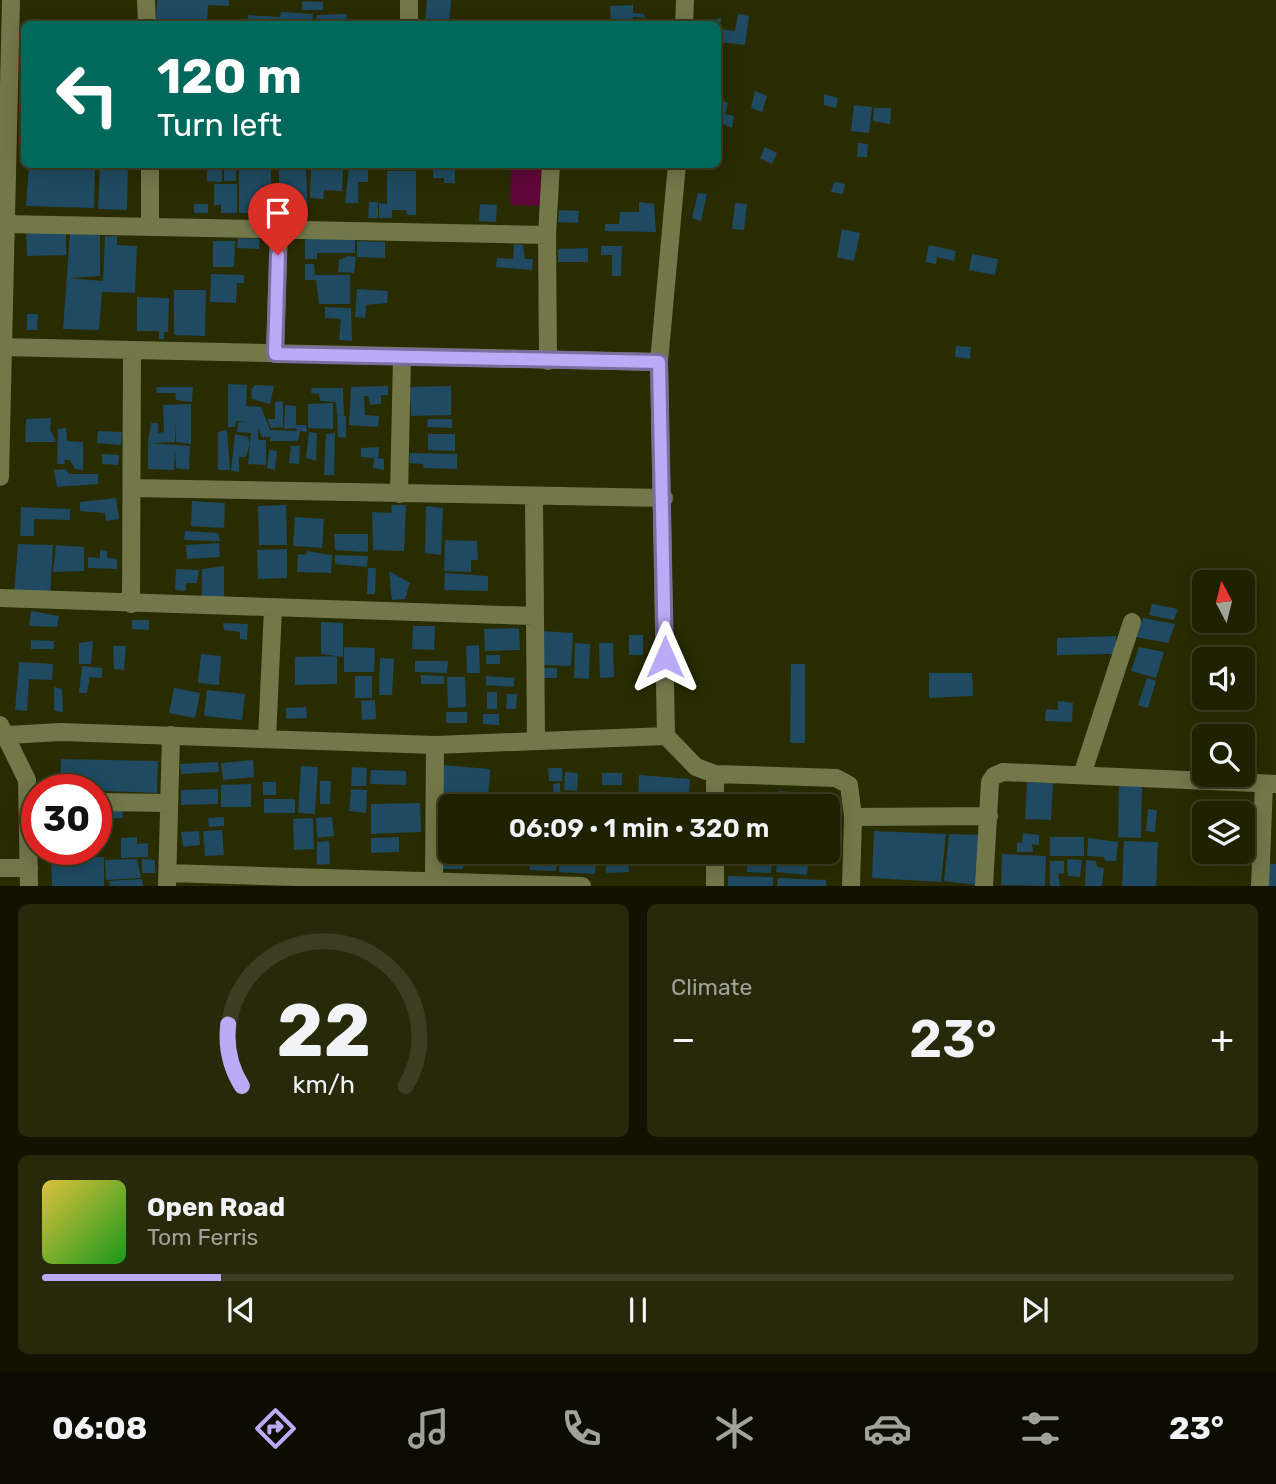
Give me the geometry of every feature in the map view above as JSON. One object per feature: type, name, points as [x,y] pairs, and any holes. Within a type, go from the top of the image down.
[{"type":"street","points":[[0,477],[5,225],[4,106],[11,0]]},
{"type":"street","points":[[146,0],[147,21]]},
{"type":"street","points":[[409,21],[410,0]]},
{"type":"street","points":[[684,21],[685,0]]},
{"type":"street","points":[[150,168],[150,227]]},
{"type":"street","points":[[548,361],[547,235],[551,168]]},
{"type":"street","points":[[677,168],[659,362],[664,498],[666,736],[696,767],[715,774],[843,780],[849,785],[853,817],[851,886]]},
{"type":"street","points":[[5,225],[547,235]]},
{"type":"street","points":[[275,354],[279,230]]},
{"type":"street","points":[[1,347],[659,362]]},
{"type":"street","points":[[131,604],[132,350]]},
{"type":"street","points":[[399,494],[402,357]]},
{"type":"street","points":[[132,488],[664,498]]},
{"type":"street","points":[[534,496],[536,741]]},
{"type":"street","points":[[0,597],[131,604],[534,616]]},
{"type":"street","points":[[267,738],[273,608]]},
{"type":"street","points":[[1082,775],[1132,622]]},
{"type":"street","points":[[24,774],[4,730],[435,745],[666,736]]},
{"type":"street","points":[[171,735],[167,879],[579,885]]},
{"type":"street","points":[[434,882],[435,745]]},
{"type":"street","points":[[984,886],[990,782],[994,776],[1003,772],[1270,784],[1260,886]]},
{"type":"street","points":[[715,774],[715,794]]},
{"type":"street","points":[[112,802],[169,803]]},
{"type":"street","points":[[853,817],[989,816]]},
{"type":"street","points":[[715,864],[715,886]]},
{"type":"street","points":[[0,868],[29,877]]},
{"type":"shaded area","points":[[511,168],[541,168],[541,206],[510,205]]},
{"type":"building","points":[[157,0],[229,0],[229,6],[208,5],[207,21],[156,21]]},
{"type":"building","points":[[427,0],[451,0],[449,21],[425,21]]},
{"type":"building","points":[[302,1],[323,2],[323,10],[302,10]]},
{"type":"building","points":[[633,5],[633,13],[644,14],[645,18],[611,21],[610,6]]},
{"type":"building","points":[[281,12],[313,14],[312,21],[247,21],[248,15],[280,17]]},
{"type":"building","points":[[347,14],[346,21],[316,21],[317,15]]},
{"type":"building","points":[[738,14],[749,16],[745,45],[721,42],[721,29],[735,31]]},
{"type":"building","points":[[755,91],[767,96],[762,112],[751,108]]},
{"type":"building","points":[[824,94],[838,98],[836,108],[824,105]]},
{"type":"building","points":[[721,100],[728,103],[725,114],[734,116],[732,128],[723,124],[721,134]]},
{"type":"building","points":[[854,105],[872,107],[869,133],[851,131]]},
{"type":"building","points":[[874,108],[891,108],[890,124],[873,121]]},
{"type":"building","points":[[858,143],[868,144],[867,157],[857,157]]},
{"type":"building","points":[[765,147],[777,153],[772,164],[760,158]]},
{"type":"building","points":[[29,168],[95,168],[94,208],[26,206]]},
{"type":"building","points":[[100,168],[128,168],[127,210],[98,209]]},
{"type":"building","points":[[224,168],[236,168],[236,181],[224,181]]},
{"type":"building","points":[[239,168],[271,168],[271,214],[239,213]]},
{"type":"building","points":[[311,168],[343,169],[342,191],[324,190],[323,199],[310,198]]},
{"type":"building","points":[[349,168],[368,168],[368,182],[358,182],[358,203],[345,203]]},
{"type":"building","points":[[207,169],[222,170],[222,182],[207,181]]},
{"type":"building","points":[[433,169],[455,170],[455,183],[444,183],[444,178],[433,178]]},
{"type":"building","points":[[279,170],[306,170],[308,218],[298,217],[299,203],[283,203],[283,215],[273,214],[273,200],[279,201]]},
{"type":"building","points":[[387,171],[416,171],[416,215],[407,215],[406,210],[392,210],[392,218],[379,218],[379,203],[387,204]]},
{"type":"building","points":[[834,182],[845,184],[843,194],[831,192]]},
{"type":"building","points":[[214,184],[237,184],[237,213],[221,213],[221,205],[214,205]]},
{"type":"building","points":[[698,193],[707,194],[701,221],[692,218]]},
{"type":"building","points":[[369,202],[378,202],[378,218],[368,218]]},
{"type":"building","points":[[639,202],[654,204],[656,232],[605,231],[605,224],[619,224],[620,212],[639,212]]},
{"type":"building","points":[[735,203],[747,204],[744,230],[732,229]]},
{"type":"building","points":[[194,204],[208,204],[208,213],[194,213]]},
{"type":"building","points":[[480,204],[497,205],[496,222],[479,221]]},
{"type":"building","points":[[559,210],[579,211],[578,223],[558,222]]},
{"type":"building","points":[[842,229],[860,233],[854,261],[837,257]]},
{"type":"building","points":[[26,232],[66,233],[66,255],[27,256]]},
{"type":"building","points":[[70,234],[100,234],[100,276],[68,278],[103,281],[105,236],[117,236],[117,245],[137,246],[135,293],[102,292],[99,330],[63,329]]},
{"type":"building","points":[[238,238],[259,239],[259,249],[237,248]]},
{"type":"building","points":[[305,239],[355,239],[355,253],[317,253],[317,259],[305,259]]},
{"type":"building","points":[[213,241],[235,241],[234,267],[213,267]]},
{"type":"building","points":[[357,241],[385,242],[385,258],[357,257]]},
{"type":"building","points":[[514,244],[523,245],[525,259],[533,259],[532,270],[496,267],[497,258],[513,259]]},
{"type":"building","points":[[929,245],[956,251],[954,261],[937,257],[936,264],[925,262]]},
{"type":"building","points":[[601,246],[622,246],[621,276],[612,276],[612,255],[601,255]]},
{"type":"building","points":[[588,248],[588,262],[558,262],[558,249]]},
{"type":"building","points":[[972,254],[998,259],[995,275],[969,270]]},
{"type":"building","points":[[348,256],[356,257],[354,273],[338,272],[339,260]]},
{"type":"building","points":[[305,264],[314,264],[315,275],[350,275],[350,304],[319,304],[316,280],[305,280]]},
{"type":"building","points":[[211,274],[244,275],[244,283],[237,283],[236,303],[210,302]]},
{"type":"building","points":[[357,289],[388,291],[387,303],[366,305],[365,318],[355,317]]},
{"type":"building","points":[[174,290],[206,290],[205,336],[174,335]]},
{"type":"building","points":[[137,297],[169,298],[168,332],[164,332],[164,339],[159,339],[159,331],[137,331]]},
{"type":"building","points":[[325,307],[351,308],[352,341],[339,340],[341,319],[325,318]]},
{"type":"building","points":[[27,314],[38,314],[37,330],[27,330]]},
{"type":"building","points":[[956,346],[971,347],[970,359],[955,357]]},
{"type":"building","points":[[228,384],[247,385],[246,406],[261,407],[270,430],[297,431],[296,428],[284,429],[285,405],[296,406],[296,425],[306,425],[307,432],[300,431],[298,441],[270,441],[270,437],[262,437],[258,429],[258,440],[266,440],[266,465],[248,464],[251,433],[237,432],[238,422],[247,421],[236,421],[235,427],[228,427]]},
{"type":"building","points":[[255,385],[274,386],[270,404],[252,399],[251,390]]},
{"type":"building","points":[[388,386],[388,395],[381,395],[381,404],[370,405],[368,396],[364,396],[365,415],[379,416],[378,427],[349,425],[351,387]]},
{"type":"building","points":[[451,386],[451,415],[411,416],[410,387]]},
{"type":"building","points":[[156,387],[193,387],[192,402],[176,400],[175,393],[157,393]]},
{"type":"building","points":[[312,388],[343,388],[344,416],[337,414],[336,402],[320,401],[319,394],[311,393]]},
{"type":"building","points":[[283,401],[283,427],[271,428],[267,419],[275,419],[275,402]]},
{"type":"building","points":[[333,403],[333,429],[308,428],[308,404]]},
{"type":"building","points":[[191,404],[191,444],[176,442],[176,423],[175,442],[148,443],[151,423],[158,423],[158,433],[164,432],[163,405]]},
{"type":"building","points":[[337,415],[346,416],[346,438],[338,437]]},
{"type":"building","points":[[51,418],[50,429],[56,442],[25,442],[26,419]]},
{"type":"building","points":[[428,419],[452,419],[452,428],[427,427]]},
{"type":"building","points":[[66,428],[67,441],[83,442],[83,470],[75,469],[70,460],[64,460],[65,464],[57,464],[58,429]]},
{"type":"building","points":[[227,430],[230,470],[218,470],[218,432]]},
{"type":"building","points":[[98,431],[122,432],[121,445],[97,443]]},
{"type":"building","points":[[309,432],[317,433],[316,461],[306,458]]},
{"type":"building","points":[[335,433],[334,475],[324,475],[326,434]]},
{"type":"building","points":[[235,434],[248,437],[250,443],[246,457],[239,457],[239,472],[231,471]]},
{"type":"building","points":[[428,434],[455,434],[455,451],[428,450]]},
{"type":"building","points":[[148,443],[190,446],[189,470],[176,468],[175,449],[174,470],[148,469]]},
{"type":"building","points":[[291,446],[300,446],[299,464],[289,463]]},
{"type":"building","points":[[379,447],[378,458],[384,459],[384,470],[373,468],[374,458],[361,457],[361,448]]},
{"type":"building","points":[[269,450],[277,451],[275,470],[267,468]]},
{"type":"building","points":[[410,453],[457,454],[457,469],[424,468],[423,464],[409,463]]},
{"type":"building","points":[[102,454],[119,455],[118,465],[102,464]]},
{"type":"building","points":[[66,469],[69,474],[98,474],[98,484],[57,487],[54,470]]},
{"type":"building","points":[[116,498],[119,519],[106,521],[105,513],[80,511],[80,502]]},
{"type":"building","points":[[192,501],[225,503],[224,528],[191,526]]},
{"type":"building","points":[[286,505],[287,545],[259,545],[258,506]]},
{"type":"building","points":[[391,505],[406,505],[404,551],[373,550],[372,512],[392,513]]},
{"type":"building","points":[[426,506],[443,508],[441,555],[425,553]]},
{"type":"building","points":[[21,507],[70,509],[70,520],[34,519],[34,536],[20,536]]},
{"type":"building","points":[[295,517],[324,519],[322,548],[293,546]]},
{"type":"building","points":[[185,531],[218,533],[220,541],[184,540]]},
{"type":"building","points":[[334,534],[368,534],[368,552],[335,550]]},
{"type":"building","points":[[445,540],[477,541],[478,560],[471,560],[471,572],[444,571]]},
{"type":"building","points":[[219,543],[220,557],[187,559],[186,545]]},
{"type":"building","points":[[18,544],[53,545],[50,595],[14,594]]},
{"type":"building","points":[[56,545],[84,547],[84,571],[53,572]]},
{"type":"building","points":[[287,549],[287,578],[258,579],[257,550]]},
{"type":"building","points":[[100,550],[107,551],[107,558],[117,559],[117,569],[88,568],[88,557],[100,558]]},
{"type":"building","points":[[307,551],[332,555],[331,573],[297,572],[298,554],[306,555]]},
{"type":"building","points":[[335,555],[368,556],[367,567],[335,564]]},
{"type":"building","points":[[224,566],[224,599],[202,598],[202,569]]},
{"type":"building","points":[[368,568],[376,568],[375,594],[367,594]]},
{"type":"building","points":[[176,569],[199,570],[197,583],[186,583],[186,591],[175,590]]},
{"type":"building","points":[[389,571],[410,583],[405,599],[392,600]]},
{"type":"building","points":[[445,573],[488,576],[488,591],[444,590]]},
{"type":"building","points":[[1152,604],[1178,609],[1174,620],[1149,615]]},
{"type":"building","points":[[31,611],[59,616],[57,627],[29,626]]},
{"type":"building","points":[[1143,618],[1175,624],[1168,643],[1136,637]]},
{"type":"building","points":[[132,620],[149,620],[149,630],[132,629]]},
{"type":"building","points":[[321,622],[343,623],[343,657],[321,654]]},
{"type":"building","points":[[223,623],[248,624],[247,640],[240,639],[240,632],[224,630]]},
{"type":"building","points":[[413,626],[435,626],[434,650],[412,649]]},
{"type":"building","points":[[519,628],[520,650],[485,651],[484,629]]},
{"type":"building","points":[[543,631],[573,633],[571,666],[541,665]]},
{"type":"building","points":[[629,635],[643,635],[643,655],[629,655]]},
{"type":"building","points":[[1116,636],[1116,654],[1057,655],[1057,638]]},
{"type":"building","points":[[31,640],[54,641],[54,649],[31,649]]},
{"type":"building","points":[[93,641],[91,664],[79,664],[79,643]]},
{"type":"building","points":[[575,643],[590,644],[589,679],[574,678]]},
{"type":"building","points":[[599,643],[613,643],[614,677],[600,678]]},
{"type":"building","points":[[479,645],[480,673],[467,673],[466,646]]},
{"type":"building","points":[[113,646],[126,646],[124,670],[114,669]]},
{"type":"building","points":[[344,647],[375,648],[374,672],[344,672]]},
{"type":"building","points":[[1139,647],[1164,652],[1156,678],[1131,671]]},
{"type":"building","points":[[201,654],[221,656],[219,685],[198,683]]},
{"type":"building","points":[[486,655],[500,655],[500,664],[486,664]]},
{"type":"building","points":[[337,656],[337,684],[295,685],[295,657]]},
{"type":"building","points":[[380,658],[394,659],[392,695],[379,695]]},
{"type":"building","points":[[415,661],[448,661],[447,673],[415,672]]},
{"type":"building","points":[[19,662],[53,664],[52,680],[29,679],[27,711],[15,710]]},
{"type":"building","points":[[791,664],[805,664],[805,743],[790,743]]},
{"type":"building","points":[[82,666],[102,668],[102,678],[90,677],[87,693],[79,693]]},
{"type":"building","points":[[538,668],[557,668],[557,678],[538,678]]},
{"type":"building","points":[[929,673],[972,673],[973,696],[929,698]]},
{"type":"building","points":[[421,675],[444,676],[444,684],[421,684]]},
{"type":"building","points":[[355,676],[372,676],[372,698],[355,698]]},
{"type":"building","points":[[486,676],[514,678],[514,687],[486,685]]},
{"type":"building","points":[[447,677],[465,677],[466,707],[448,708]]},
{"type":"building","points":[[1147,678],[1156,681],[1148,708],[1138,705]]},
{"type":"building","points":[[54,687],[62,689],[63,712],[54,711]]},
{"type":"building","points":[[174,688],[200,693],[195,718],[169,713]]},
{"type":"building","points":[[207,690],[245,694],[242,720],[204,716]]},
{"type":"building","points":[[487,692],[497,692],[497,709],[487,709]]},
{"type":"building","points":[[507,694],[517,694],[516,709],[506,709]]},
{"type":"building","points":[[375,700],[376,719],[362,720],[361,701]]},
{"type":"building","points":[[1058,701],[1073,703],[1072,722],[1045,721],[1046,709],[1058,710]]},
{"type":"building","points":[[306,707],[307,718],[286,719],[286,708]]},
{"type":"building","points":[[446,712],[467,712],[467,723],[446,723]]},
{"type":"building","points":[[483,714],[499,714],[499,725],[483,724]]},
{"type":"building","points":[[61,759],[158,761],[157,793],[112,791],[112,774],[60,774]]},
{"type":"building","points":[[253,760],[254,777],[223,780],[221,763]]},
{"type":"building","points":[[218,762],[219,772],[181,774],[180,764]]},
{"type":"building","points":[[441,765],[490,769],[488,794],[439,794]]},
{"type":"building","points":[[301,766],[318,767],[315,814],[298,813]]},
{"type":"building","points":[[352,767],[367,768],[366,786],[351,786]]},
{"type":"building","points":[[548,768],[562,768],[562,781],[549,781]]},
{"type":"building","points":[[371,770],[406,771],[406,785],[370,784]]},
{"type":"building","points":[[565,772],[578,773],[577,791],[564,790]]},
{"type":"building","points":[[602,773],[622,773],[622,785],[602,785]]},
{"type":"building","points":[[639,775],[690,779],[689,794],[638,794]]},
{"type":"building","points":[[320,781],[331,781],[330,804],[320,804]]},
{"type":"building","points":[[263,782],[276,782],[276,795],[263,795]]},
{"type":"building","points":[[1027,782],[1053,783],[1051,820],[1025,819]]},
{"type":"building","points":[[560,783],[560,794],[553,794],[553,784]]},
{"type":"building","points":[[251,784],[251,807],[221,807],[221,785]]},
{"type":"building","points":[[1119,785],[1142,785],[1141,838],[1118,837]]},
{"type":"building","points":[[218,789],[218,804],[181,805],[181,790]]},
{"type":"building","points":[[351,789],[367,790],[366,813],[349,811]]},
{"type":"building","points":[[779,791],[820,794],[779,794]]},
{"type":"building","points":[[264,799],[295,799],[295,813],[264,813]]},
{"type":"building","points":[[420,803],[421,832],[371,834],[371,804]]},
{"type":"building","points":[[112,806],[122,806],[123,818],[112,818]]},
{"type":"building","points":[[1148,809],[1157,810],[1155,832],[1146,831]]},
{"type":"building","points":[[224,817],[224,826],[209,827],[208,818]]},
{"type":"building","points":[[332,817],[334,836],[317,838],[316,818]]},
{"type":"building","points":[[313,818],[314,849],[294,850],[293,819]]},
{"type":"building","points":[[222,830],[224,855],[205,856],[203,831]]},
{"type":"building","points":[[199,831],[200,845],[183,847],[181,832]]},
{"type":"building","points":[[874,831],[946,834],[941,882],[872,878]]},
{"type":"building","points":[[1023,833],[1039,835],[1039,845],[1032,844],[1033,852],[1017,852],[1017,842],[1022,843]]},
{"type":"building","points":[[949,834],[980,835],[976,885],[944,881]]},
{"type":"building","points":[[137,837],[137,844],[148,843],[148,857],[121,858],[121,838]]},
{"type":"building","points":[[399,837],[399,852],[371,853],[371,838]]},
{"type":"building","points":[[1050,837],[1084,837],[1084,856],[1050,856]]},
{"type":"building","points":[[1088,838],[1118,842],[1116,861],[1087,856]]},
{"type":"building","points":[[329,841],[330,864],[317,865],[317,842]]},
{"type":"building","points":[[1124,841],[1158,842],[1156,886],[1122,886]]},
{"type":"building","points":[[1002,854],[1046,856],[1045,886],[1001,885]]},
{"type":"building","points":[[137,859],[141,878],[106,880],[105,865],[112,865],[112,860]]},
{"type":"building","points":[[142,859],[155,860],[155,873],[142,873]]},
{"type":"building","points":[[1067,859],[1082,860],[1080,877],[1068,876]]},
{"type":"building","points":[[1086,860],[1096,861],[1097,867],[1104,868],[1102,886],[1085,886]]},
{"type":"building","points":[[1050,861],[1064,861],[1064,873],[1058,874],[1060,886],[1050,886]]},
{"type":"building","points":[[1265,863],[1276,864],[1276,886],[1263,886]]},
{"type":"building","points":[[439,864],[463,864],[463,869],[439,869]]},
{"type":"building","points":[[530,864],[556,864],[556,871],[530,870]]},
{"type":"building","points":[[560,864],[596,864],[595,874],[559,872]]},
{"type":"building","points":[[606,864],[629,864],[629,872],[606,873]]},
{"type":"building","points":[[747,864],[771,864],[771,873],[747,872]]},
{"type":"building","points":[[777,864],[808,864],[807,875],[776,872]]},
{"type":"building","points":[[51,865],[104,865],[104,886],[52,886]]},
{"type":"building","points":[[728,876],[773,877],[773,886],[728,886]]},
{"type":"building","points":[[778,878],[826,880],[826,886],[777,886]]},
{"type":"building","points":[[142,879],[143,886],[110,886],[109,881]]},
{"type":"route","points":[[278,255],[275,354],[659,362],[664,498],[665,657]]}]
